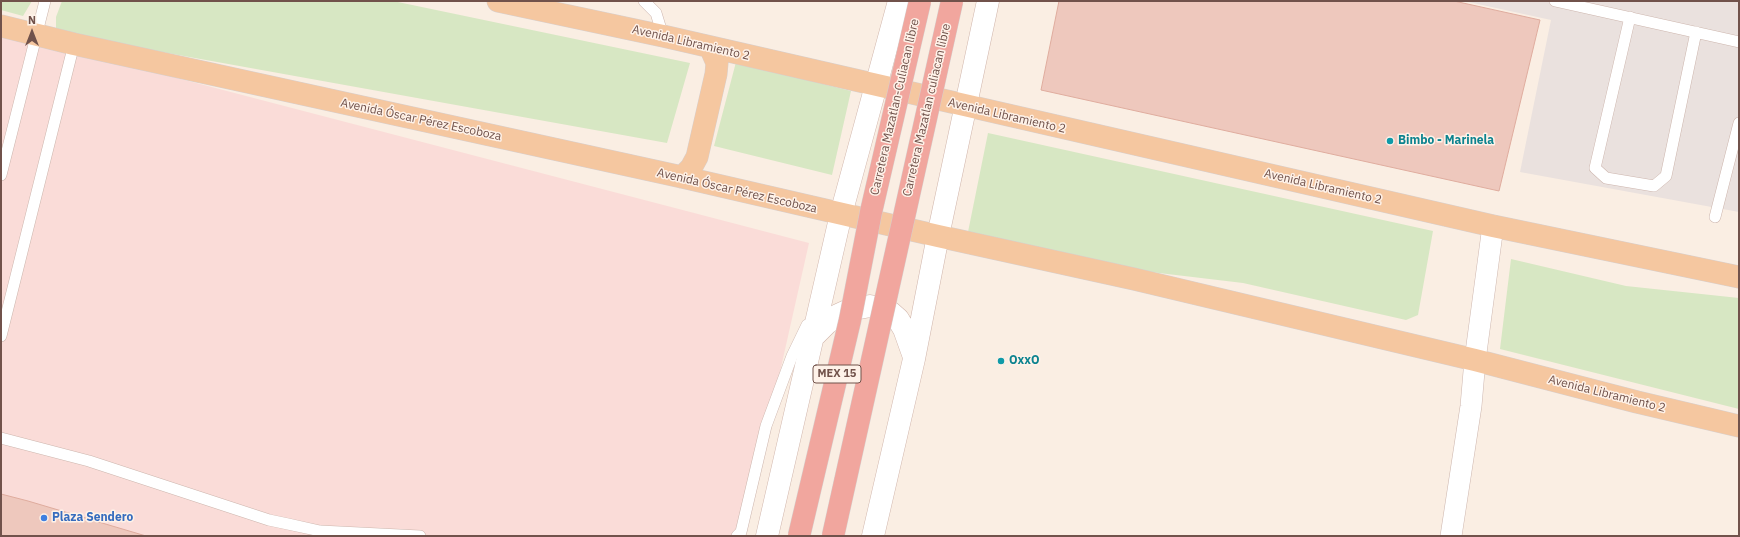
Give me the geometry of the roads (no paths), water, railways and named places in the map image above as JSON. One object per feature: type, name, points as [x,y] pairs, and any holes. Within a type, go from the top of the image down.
[{"type":"highway","name":"Carretera Mazatlan-Culiacan libre","points":[[799,536],[850,320],[871,212],[920,1]]},
{"type":"highway","name":"Carretera Mazatlan culiacan libre","points":[[833,536],[952,1]]},
{"type":"main road","name":"Avenida Libramiento 2","points":[[498,1],[663,36],[1493,226],[1739,277]]},
{"type":"main road","points":[[767,536],[841,214],[898,1]]},
{"type":"main road","points":[[872,536],[914,358],[938,236],[988,1]]},
{"type":"main road","name":"Avenida Óscar Pérez Escoboza","points":[[1,26],[36,36],[682,177],[841,214]]},
{"type":"main road","points":[[682,177],[691,168],[697,157],[716,74],[717,63],[710,47]]},
{"type":"main road","name":"Avenida Libramiento 2","points":[[841,214],[1134,279],[1475,360],[1637,402],[1739,426]]},
{"type":"main road","points":[[812,338],[827,323],[838,315],[849,310],[870,306],[890,312],[898,319],[904,329],[914,358]]},
{"type":"street","points":[[1451,536],[1471,406],[1475,360],[1493,226]]},
{"type":"lane","points":[[1,175],[45,1]]},
{"type":"lane","points":[[644,1],[656,13],[663,36]]},
{"type":"lane","points":[[1555,1],[1739,42]]},
{"type":"lane","points":[[1630,17],[1595,168],[1606,178],[1654,186],[1666,176],[1696,32]]},
{"type":"lane","points":[[1,336],[74,44]]},
{"type":"lane","points":[[1716,216],[1739,123]]},
{"type":"lane","points":[[737,536],[741,532],[766,426],[792,356],[822,296]]},
{"type":"lane","points":[[1,438],[89,461],[282,523],[320,531],[420,536]]},
{"type":"place","name":"Bimbo - Marinela","points":[[1390,141]]},
{"type":"place","name":"OxxO","points":[[1001,361]]},
{"type":"place","name":"Plaza Sendero","points":[[44,518]]}]
